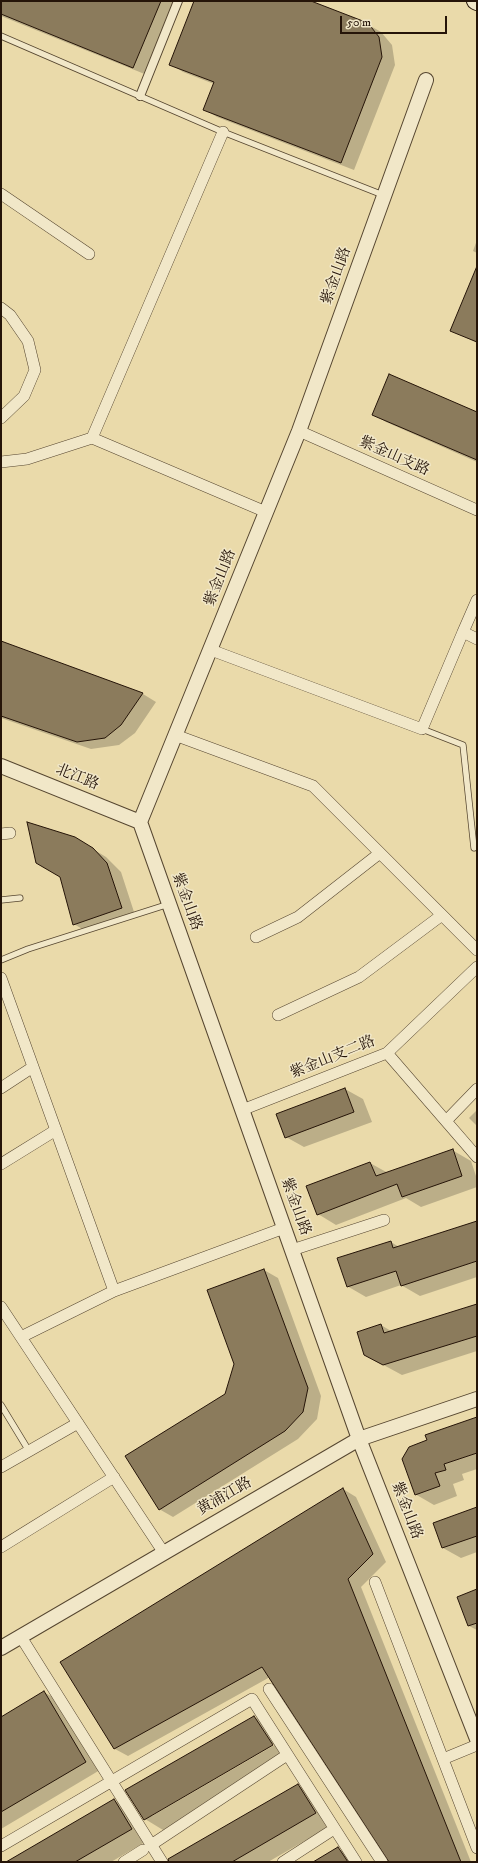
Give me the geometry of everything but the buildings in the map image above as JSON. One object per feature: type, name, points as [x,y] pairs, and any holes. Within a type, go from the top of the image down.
[{"type":"street","points":[[140,96],[178,1]]},
{"type":"street","name":"紫金山路","points":[[426,80],[299,431],[140,822],[359,1439],[477,1739]]},
{"type":"street","points":[[92,438],[223,132]]},
{"type":"street","points":[[1,194],[89,254]]},
{"type":"street","points":[[1,308],[10,315],[28,341],[35,370],[24,396],[1,418]]},
{"type":"street","name":"紫金山支路","points":[[299,431],[477,510]]},
{"type":"street","points":[[1,462],[27,459],[92,438],[266,512]]},
{"type":"street","points":[[211,650],[422,729],[477,600]]},
{"type":"street","points":[[463,632],[477,639]]},
{"type":"street","points":[[175,735],[313,786],[477,950]]},
{"type":"street","name":"北江路","points":[[1,766],[140,822]]},
{"type":"street","points":[[256,937],[298,917],[380,854]]},
{"type":"street","points":[[278,1015],[359,977],[442,915]]},
{"type":"street","name":"紫金山支二路","points":[[242,1110],[387,1053],[477,967]]},
{"type":"street","points":[[1,978],[4,996],[33,1067],[114,1291]]},
{"type":"street","points":[[387,1053],[477,1157]]},
{"type":"street","points":[[1,1088],[33,1067]]},
{"type":"street","points":[[446,1121],[477,1089]]},
{"type":"street","points":[[1,1164],[56,1130]]},
{"type":"street","points":[[292,1250],[384,1220]]},
{"type":"street","points":[[21,1338],[114,1291],[284,1228]]},
{"type":"street","points":[[1,1307],[164,1553]]},
{"type":"street","name":"黄浦江路","points":[[1,1648],[359,1439],[477,1399]]},
{"type":"street","points":[[1,1467],[78,1423]]},
{"type":"street","points":[[1,1547],[114,1477]]},
{"type":"street","points":[[375,1582],[477,1848]]},
{"type":"street","points":[[21,1637],[147,1847],[162,1862]]},
{"type":"street","points":[[269,1689],[382,1862]]},
{"type":"street","points":[[1,1846],[252,1699],[356,1862]]},
{"type":"street","points":[[443,1759],[477,1745]]},
{"type":"street","points":[[124,1862],[287,1755]]},
{"type":"street","points":[[283,1862],[334,1829]]},
{"type":"lane","points":[[1,36],[223,132],[384,196]]},
{"type":"lane","points":[[422,729],[463,745],[474,848]]},
{"type":"lane","points":[[1,900],[20,898]]},
{"type":"lane","points":[[1,960],[28,949],[169,904]]},
{"type":"lane","points":[[1,1404],[30,1451]]}]
